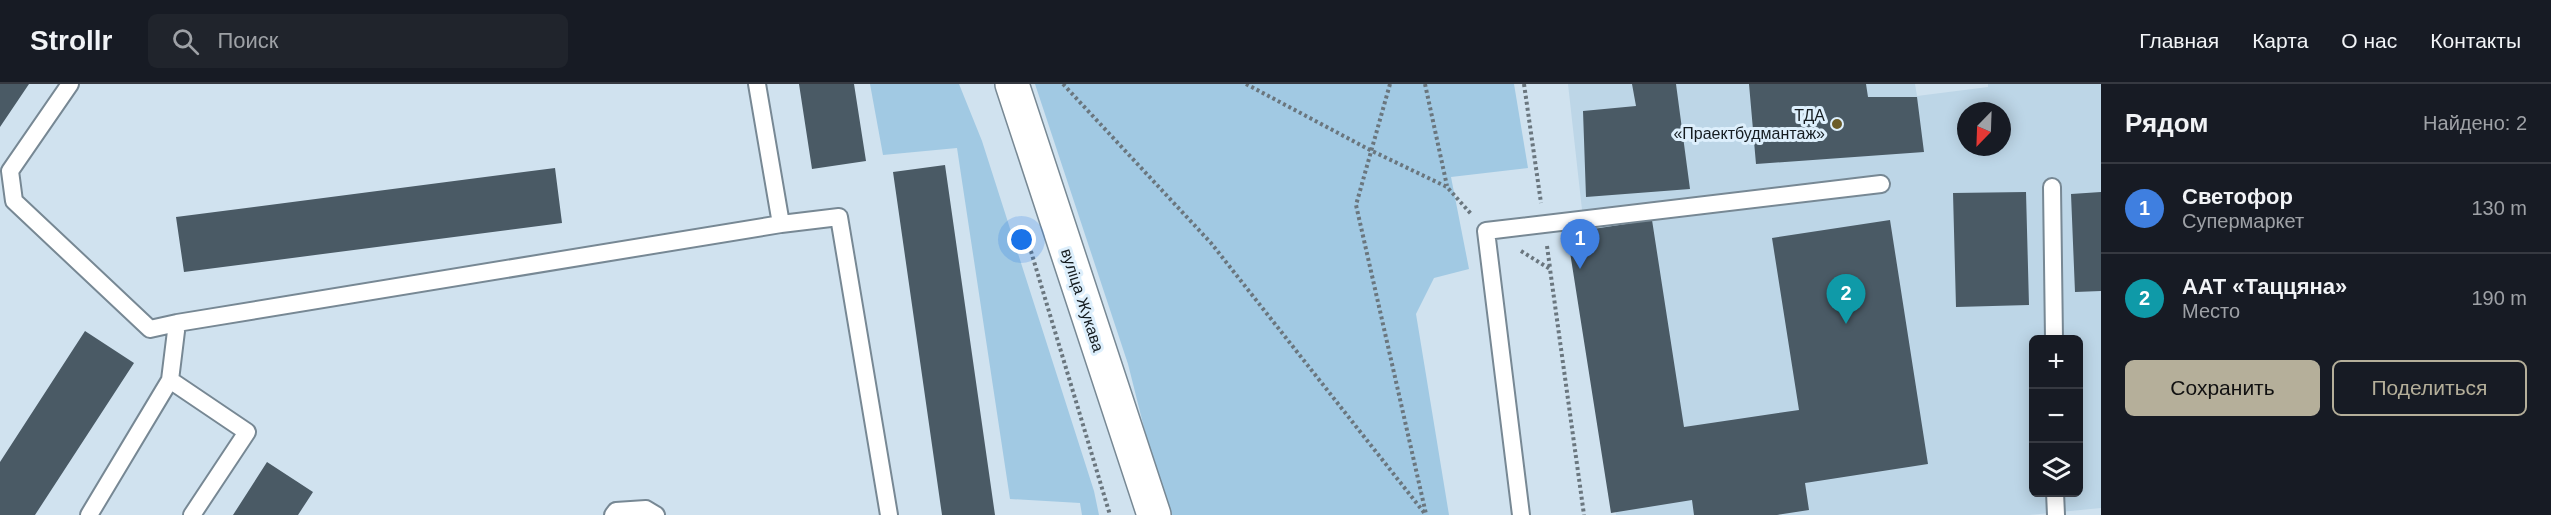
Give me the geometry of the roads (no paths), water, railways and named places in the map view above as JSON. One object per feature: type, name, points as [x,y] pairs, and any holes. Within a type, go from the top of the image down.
[{"type":"street","name":"вуліца Жукава","points":[[1012,84],[1154,515]]},
{"type":"lane","points":[[70,84],[10,171],[14,201],[150,329],[781,224],[839,217],[889,515]]},
{"type":"lane","points":[[757,84],[781,224]]},
{"type":"lane","points":[[1521,515],[1486,231],[1881,184]]},
{"type":"lane","points":[[2052,187],[2054,335]]},
{"type":"lane","points":[[89,515],[170,380],[177,323]]},
{"type":"lane","points":[[170,380],[248,432],[192,515]]},
{"type":"lane","points":[[2055,497],[2056,515]]},
{"type":"lane","points":[[613,515],[616,511],[646,508],[656,515]]},
{"type":"place","name":"ТДА «Праектбудмантаж»","points":[[1837,124]]},
{"type":"place","name":"Светофор","points":[[1580,269]]},
{"type":"place","name":"ААТ «Таццяна»","points":[[1846,324]]}]
